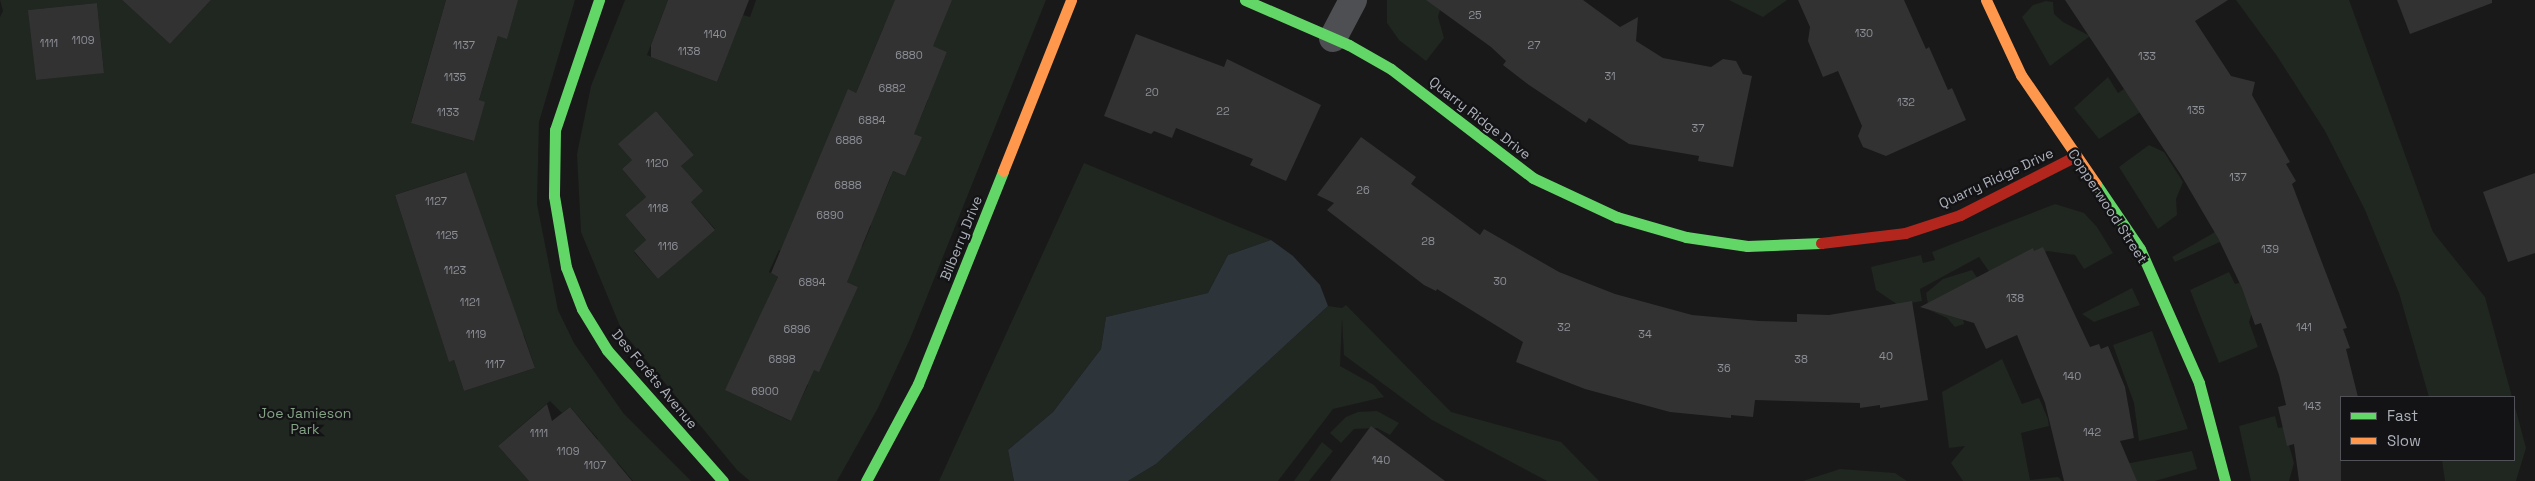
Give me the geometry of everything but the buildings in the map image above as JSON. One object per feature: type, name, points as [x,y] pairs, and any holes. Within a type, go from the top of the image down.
[{"type":"street","name":"Des Forêts Avenue","points":[[599,0],[555,130],[554,196],[566,267],[582,309],[607,350],[723,481]]},
{"type":"street","name":"Bilberry Drive","points":[[866,481],[918,384],[1071,0]]},
{"type":"street","name":"Quarry Ridge Drive","points":[[1245,0],[1333,38],[1391,69],[1504,160],[1533,178],[1617,217],[1686,237],[1747,246],[1784,246],[1854,241],[1905,232],[1960,215],[2076,156]]},
{"type":"street","points":[[1333,38],[1353,0]]},
{"type":"street","name":"Copperwood Street","points":[[1986,0],[2021,75],[2140,249],[2199,383],[2224,481]]},
{"type":"green space","name":"Joe Jamieson Park","points":[[0,0],[122,0],[170,44],[211,0],[446,0],[411,122],[473,141],[479,100],[498,36],[516,0],[575,0],[539,122],[537,204],[558,310],[574,343],[624,414],[691,481],[633,481],[617,462],[609,469],[590,446],[598,439],[570,407],[562,413],[550,401],[498,446],[529,481],[0,481],[0,17],[3,11]],"holes":[[[97,3],[104,72],[36,80],[29,10]],[[465,172],[518,324],[514,338],[524,335],[535,368],[464,391],[454,360],[449,361],[395,195]]]},
{"type":"green space","points":[[625,0],[668,0],[647,55],[717,82],[743,15],[750,17],[756,0],[1046,0],[910,339],[878,408],[837,481],[750,481],[737,470],[622,331],[581,232],[577,154],[591,86]],"holes":[[[884,26],[947,52],[939,71],[922,97],[928,100],[920,119],[905,130],[921,137],[905,176],[890,170],[891,177],[882,198],[862,222],[871,226],[862,247],[856,93]],[[656,111],[694,155],[681,166],[691,202],[715,229],[658,279],[634,252],[646,240],[625,215],[646,197],[622,169],[632,160]],[[779,250],[858,287],[847,310],[800,381],[808,385],[790,421],[726,390],[778,277],[769,272]]]},
{"type":"green space","points":[[1387,0],[1433,0],[1441,6],[1438,17],[1444,38],[1426,61],[1399,40],[1387,23]]},
{"type":"green space","points":[[1729,0],[1787,0],[1763,17]]},
{"type":"green space","points":[[2236,0],[2349,0],[2433,232],[2485,297],[2512,396],[2429,396],[2399,293],[2365,210],[2325,131],[2277,56]]},
{"type":"green space","points":[[2046,1],[2053,2],[2054,14],[2063,22],[2090,36],[2050,66],[2022,17],[2033,5]]},
{"type":"green space","points":[[2108,77],[2118,93],[2124,89],[2142,111],[2099,139],[2074,108]]},
{"type":"green space","points":[[2149,145],[2164,152],[2183,182],[2176,199],[2177,215],[2158,229],[2119,167]]},
{"type":"green space","points":[[1084,163],[1271,240],[1228,255],[1208,293],[1106,317],[1101,349],[1053,412],[1008,450],[1014,481],[939,481]]},
{"type":"green space","points":[[2055,204],[2084,213],[2097,227],[2113,253],[2084,269],[2075,255],[2047,251],[1995,280],[1979,257],[1920,289],[1922,301],[1898,305],[1876,290],[1871,267],[1921,255],[1923,263],[1935,260],[1932,252]]},
{"type":"green space","points":[[2215,232],[2220,242],[2175,262],[2172,257]]},
{"type":"green space","points":[[1972,270],[1980,282],[1962,312],[1964,324],[1955,327],[1947,318],[1929,310],[1926,293],[1943,279]]},
{"type":"green space","points":[[2229,272],[2235,284],[2242,282],[2252,313],[2249,322],[2258,347],[2219,363],[2190,290]]},
{"type":"green space","points":[[2132,288],[2140,305],[2094,322],[2082,314]]},
{"type":"green space","points":[[1346,305],[1451,412],[1561,442],[1599,481],[1547,481],[1432,420],[1344,355],[1342,319],[1340,366],[1374,385],[1384,397],[1333,409],[1278,481],[1128,481],[1156,464],[1328,306],[1342,308]]},
{"type":"green space","points":[[2152,331],[2188,429],[2139,441],[2134,403],[2113,345]]},
{"type":"green space","points":[[2002,359],[2022,404],[2039,398],[2048,419],[2049,426],[2021,433],[2030,480],[2058,477],[2062,481],[1963,481],[1951,463],[1965,446],[1949,448],[1942,392]]},
{"type":"green space","points":[[2515,407],[2526,448],[2516,481],[2445,481],[2442,461],[2515,461]]},
{"type":"green space","points":[[1377,411],[1399,423],[1390,435],[1377,428],[1354,429],[1341,443],[1330,433],[1346,417],[1358,412]]},
{"type":"green space","points":[[2275,416],[2278,428],[2284,427],[2294,463],[2289,481],[2251,481],[2239,426]]},
{"type":"green space","points":[[1322,442],[1333,451],[1309,481],[1294,481]]},
{"type":"green space","points":[[2192,451],[2197,469],[2155,481],[2131,481],[2125,464]]},
{"type":"green space","points":[[1840,469],[1895,473],[1907,481],[1803,481]]},
{"type":"shaded area","points":[[1271,240],[1293,256],[1320,285],[1328,306],[1156,464],[1128,481],[1014,481],[1008,450],[1053,412],[1101,349],[1106,317],[1208,293],[1228,255]]},
{"type":"traffic: fast","points":[[599,0],[555,130],[554,196],[566,267],[582,309],[607,350],[723,481]]},
{"type":"traffic: fast","points":[[1245,0],[1349,45],[1391,69],[1533,178],[1617,217],[1686,237],[1747,246],[1821,243]]},
{"type":"traffic: fast","points":[[866,481],[918,384],[1003,171]]},
{"type":"traffic: fast","points":[[2096,184],[2140,249],[2199,383],[2225,481]]},
{"type":"traffic: slow","points":[[1003,171],[1071,0]]},
{"type":"traffic: slow","points":[[1986,0],[2021,75],[2096,184]]},
{"type":"traffic: jam","points":[[1821,243],[1905,233],[1960,215],[2076,156]]}]
